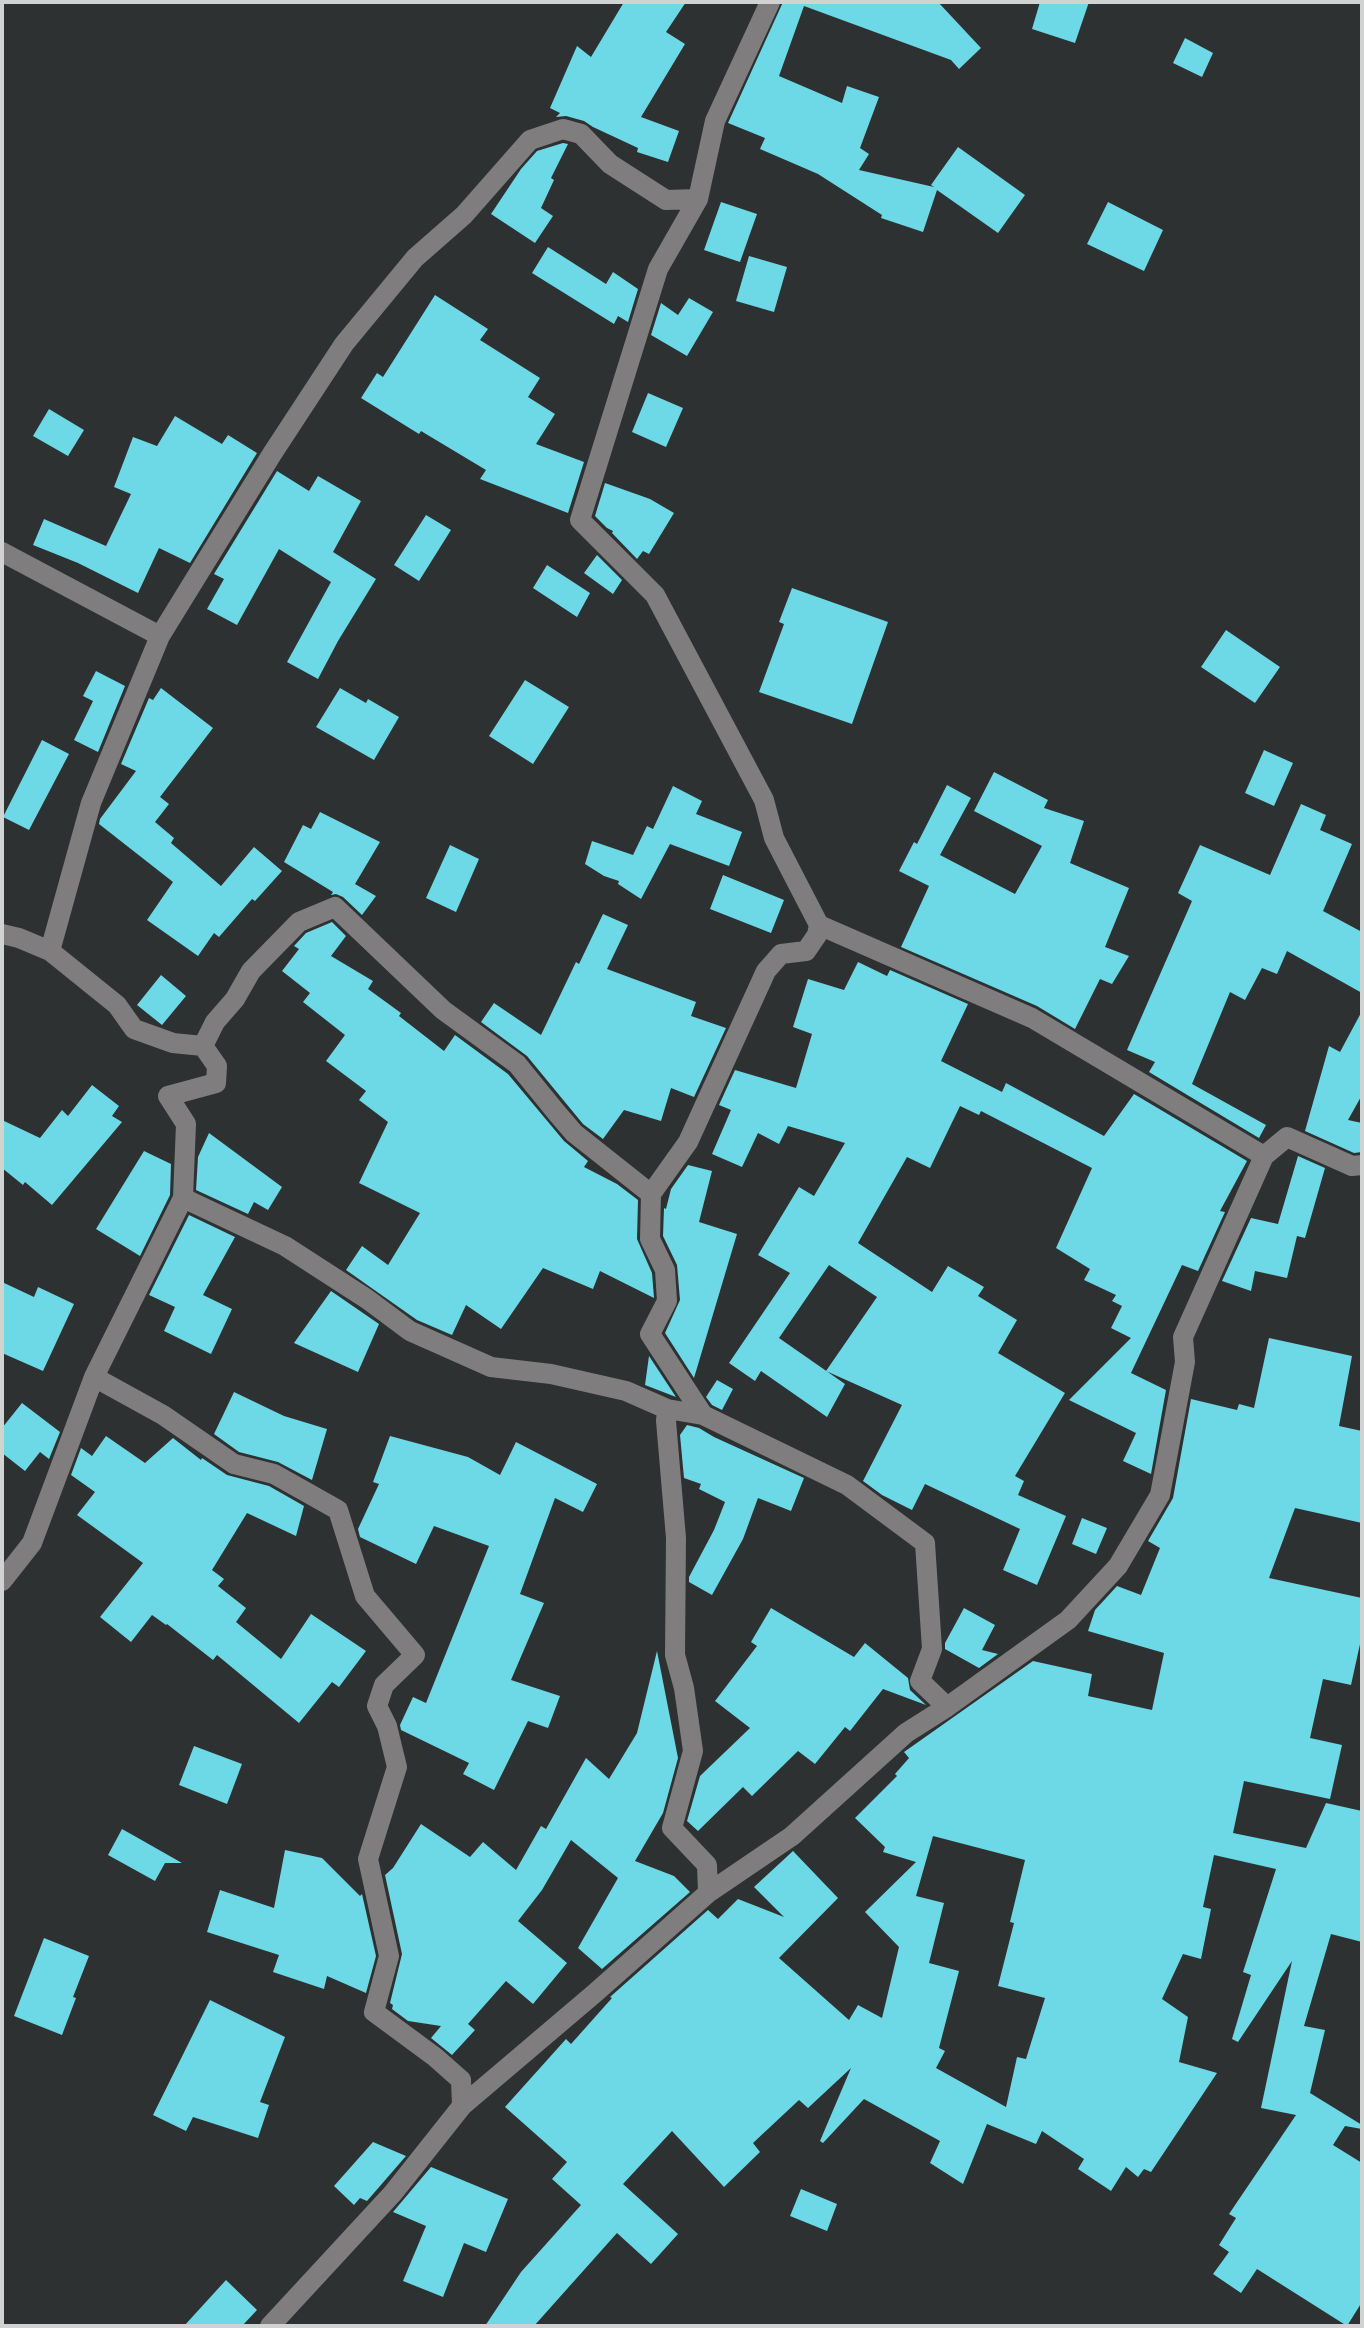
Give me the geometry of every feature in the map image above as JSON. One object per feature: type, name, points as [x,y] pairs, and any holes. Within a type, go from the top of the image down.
[{"type":"street","points":[[703,1415],[650,1334],[667,1301],[665,1270],[650,1239],[651,1194],[688,1142],[766,971],[781,954],[806,951],[817,935],[819,925],[774,838],[764,800],[655,595],[580,520],[658,269],[698,199],[715,121],[770,2]]},
{"type":"street","points":[[50,951],[91,803],[160,636],[344,344],[415,258],[464,215],[530,140],[563,129],[581,134],[610,164],[666,200],[698,199]]},
{"type":"street","points":[[2,552],[160,636]]},
{"type":"street","points":[[203,1046],[215,1022],[235,999],[251,971],[299,922],[335,907],[443,1010],[517,1064],[574,1133],[651,1194]]},
{"type":"street","points":[[819,925],[1032,1018],[1264,1156]]},
{"type":"street","points":[[2,934],[50,951],[117,1005],[134,1029],[173,1043],[203,1046],[217,1066],[216,1083],[168,1096],[186,1124],[183,1198],[94,1377],[32,1543],[2,1581]]},
{"type":"street","points":[[270,2326],[393,2193],[462,2106],[708,1893],[792,1836],[906,1733],[1068,1620],[1118,1566],[1160,1495],[1185,1362],[1183,1337],[1264,1156],[1287,1137],[1352,1166],[1362,1165]]},
{"type":"street","points":[[183,1198],[285,1246],[410,1331],[491,1367],[551,1374],[626,1391],[667,1409],[703,1415],[847,1485],[925,1543],[932,1649],[920,1681],[947,1707]]},
{"type":"street","points":[[94,1377],[163,1415],[234,1464],[274,1474],[338,1510],[365,1596],[415,1655],[384,1685],[377,1706],[387,1726],[397,1767],[368,1859],[389,1956],[374,2012],[461,2080],[462,2106]]},
{"type":"street","points":[[667,1409],[676,1538],[674,1645],[693,1751],[672,1828],[707,1865],[708,1893]]},
{"type":"building","points":[[624,2],[686,2],[666,32],[685,44],[641,117],[679,131],[668,162],[637,152],[638,148],[584,121],[566,116],[556,117],[560,113],[550,108],[577,46],[591,57]]},
{"type":"building","points":[[783,2],[938,2],[981,48],[959,69],[951,60],[804,6],[779,76],[842,103],[847,86],[879,97],[860,148],[869,154],[859,170],[934,187],[931,185],[958,147],[1025,195],[998,233],[937,190],[923,232],[881,218],[882,215],[818,174],[760,149],[765,138],[728,123]]},
{"type":"building","points":[[1040,2],[1089,2],[1075,43],[1032,29]]},
{"type":"building","points":[[1185,38],[1213,53],[1202,77],[1173,63]]},
{"type":"building","points":[[568,144],[551,178],[554,180],[541,208],[553,216],[535,243],[491,214],[537,151]]},
{"type":"building","points":[[721,202],[757,214],[740,262],[704,250]]},
{"type":"building","points":[[1108,202],[1163,230],[1144,271],[1087,244]]},
{"type":"building","points":[[548,247],[606,284],[613,272],[638,289],[628,322],[618,316],[614,324],[532,273]]},
{"type":"building","points":[[749,256],[787,267],[774,312],[736,301]]},
{"type":"building","points":[[435,295],[488,329],[480,340],[540,378],[528,397],[555,414],[536,444],[584,462],[568,513],[480,479],[486,470],[361,398],[377,373],[383,377]]},
{"type":"building","points":[[689,298],[713,312],[687,356],[651,335],[661,303],[678,315]]},
{"type":"building","points":[[648,393],[683,408],[666,447],[632,432]]},
{"type":"building","points":[[49,409],[84,430],[68,456],[33,436]]},
{"type":"building","points":[[175,416],[222,444],[228,435],[257,453],[190,563],[159,548],[138,593],[33,545],[44,519],[106,546],[131,494],[114,487],[133,437],[157,446]]},
{"type":"building","points":[[277,471],[309,491],[318,476],[361,501],[333,552],[376,579],[318,679],[287,662],[331,582],[279,549],[237,625],[207,609],[224,579],[214,574]]},
{"type":"building","points":[[605,483],[650,499],[674,513],[649,554],[643,551],[637,559],[595,516]]},
{"type":"building","points":[[426,515],[451,530],[419,581],[394,565]]},
{"type":"building","points":[[597,555],[622,580],[613,594],[584,573]]},
{"type":"building","points":[[547,565],[590,593],[577,617],[533,588]]},
{"type":"building","points":[[792,588],[888,622],[852,724],[759,692],[784,624],[779,622]]},
{"type":"building","points":[[1226,630],[1280,667],[1255,703],[1201,667]]},
{"type":"building","points":[[96,671],[125,686],[98,752],[74,740],[93,701],[83,696]]},
{"type":"building","points":[[525,680],[569,707],[533,764],[489,736]]},
{"type":"building","points":[[161,688],[213,728],[160,797],[169,804],[155,822],[174,838],[171,843],[221,886],[254,847],[282,871],[219,937],[214,933],[198,956],[147,920],[173,882],[99,824],[136,771],[121,764],[149,698],[153,700]]},
{"type":"building","points":[[340,688],[366,703],[368,699],[399,717],[374,760],[316,727]]},
{"type":"building","points":[[42,740],[69,754],[29,830],[3,817]]},
{"type":"building","points":[[1264,750],[1293,763],[1274,806],[1245,793]]},
{"type":"building","points":[[994,772],[1048,800],[1044,808],[1084,821],[1070,863],[1129,888],[1105,947],[1129,956],[1112,984],[1100,979],[1075,1029],[1037,1006],[901,947],[929,886],[899,871],[914,842],[917,844],[947,785],[971,798],[940,855],[1015,894],[1042,846],[974,811]]},
{"type":"building","points":[[673,786],[702,801],[696,814],[742,832],[729,866],[670,844],[641,899],[618,884],[619,881],[585,864],[592,841],[633,855],[647,826],[653,829]]},
{"type":"building","points":[[1301,804],[1326,815],[1320,830],[1352,844],[1323,911],[1362,932],[1362,993],[1287,951],[1277,974],[1262,968],[1245,1000],[1230,992],[1192,1084],[1266,1125],[1259,1138],[1149,1072],[1155,1062],[1127,1050],[1192,901],[1178,893],[1200,845],[1270,875]]},
{"type":"building","points":[[320,812],[380,842],[355,884],[376,896],[362,915],[343,897],[331,895],[333,892],[284,862],[303,825],[311,829]]},
{"type":"building","points":[[450,845],[479,859],[456,912],[426,898]]},
{"type":"building","points":[[723,875],[784,900],[771,933],[710,909]]},
{"type":"building","points":[[603,914],[628,925],[607,969],[696,1002],[691,1016],[726,1028],[694,1097],[671,1088],[661,1121],[624,1110],[603,1139],[583,1124],[527,1056],[481,1022],[494,1003],[541,1035]]},
{"type":"building","points":[[332,922],[346,936],[331,956],[373,981],[368,989],[444,1051],[455,1035],[508,1074],[564,1141],[588,1161],[584,1167],[617,1184],[638,1200],[637,1239],[652,1273],[654,1298],[600,1271],[593,1289],[543,1268],[501,1329],[466,1305],[452,1335],[417,1320],[346,1270],[362,1246],[388,1265],[420,1213],[359,1183],[388,1122],[359,1100],[366,1091],[326,1061],[345,1035],[303,1002],[310,993],[282,971],[299,949],[294,946],[306,933]]},
{"type":"building","points":[[858,962],[887,976],[890,970],[968,1004],[941,1061],[1002,1092],[1006,1083],[1104,1136],[1134,1094],[1247,1161],[1220,1211],[1225,1212],[1198,1271],[1182,1265],[1131,1373],[1166,1390],[1151,1474],[1123,1461],[1136,1433],[1069,1400],[1131,1338],[1111,1328],[1122,1306],[1112,1301],[1116,1295],[1084,1280],[1090,1269],[1056,1248],[1092,1168],[981,1111],[979,1115],[960,1106],[930,1168],[907,1157],[858,1243],[932,1292],[948,1266],[984,1287],[978,1296],[1017,1320],[998,1353],[1065,1393],[1015,1476],[1024,1481],[1018,1495],[1066,1516],[1037,1585],[1003,1570],[1020,1529],[925,1484],[912,1510],[863,1481],[902,1405],[827,1371],[845,1384],[827,1417],[761,1371],[755,1381],[729,1363],[790,1273],[758,1255],[799,1187],[814,1196],[845,1143],[788,1126],[779,1144],[758,1133],[742,1167],[712,1154],[731,1110],[719,1105],[735,1070],[796,1088],[812,1034],[793,1027],[808,979],[844,990]],"holes":[[[829,1265],[877,1297],[826,1371],[779,1338]]]},
{"type":"building","points":[[161,975],[186,996],[162,1025],[137,1005]]},
{"type":"building","points":[[1362,1011],[1362,1095],[1348,1120],[1362,1123],[1362,1152],[1354,1153],[1305,1131],[1329,1046],[1340,1052]]},
{"type":"building","points":[[92,1085],[119,1106],[112,1116],[122,1122],[52,1205],[25,1182],[23,1185],[2,1168],[2,1120],[40,1138],[62,1110],[68,1116]]},
{"type":"building","points":[[209,1133],[282,1187],[268,1210],[254,1202],[248,1214],[196,1190],[198,1157]]},
{"type":"building","points":[[144,1151],[171,1164],[170,1195],[140,1256],[96,1229]]},
{"type":"building","points":[[1298,1156],[1325,1168],[1305,1238],[1297,1236],[1287,1278],[1255,1271],[1251,1291],[1222,1281],[1251,1218],[1278,1224]]},
{"type":"building","points":[[688,1165],[712,1171],[699,1222],[737,1234],[694,1378],[665,1333],[680,1300],[677,1265],[663,1236],[664,1208],[671,1189]]},
{"type":"building","points":[[189,1215],[235,1237],[203,1295],[232,1309],[211,1354],[164,1331],[175,1307],[149,1295]]},
{"type":"building","points":[[2,1282],[34,1297],[38,1287],[74,1304],[43,1371],[2,1353]]},
{"type":"building","points":[[331,1291],[379,1324],[358,1372],[294,1343]]},
{"type":"building","points":[[1269,1338],[1352,1356],[1339,1426],[1362,1431],[1362,1523],[1295,1508],[1269,1578],[1362,1598],[1362,1635],[1351,1685],[1323,1679],[1310,1738],[1342,1745],[1330,1799],[1244,1781],[1233,1833],[1306,1848],[1326,1803],[1362,1811],[1362,1942],[1331,1934],[1304,2026],[1325,2030],[1310,2093],[1362,2125],[1362,2129],[1345,2126],[1333,2145],[1362,2163],[1362,2302],[1347,2326],[1257,2269],[1241,2293],[1213,2274],[1229,2252],[1219,2245],[1236,2218],[1229,2214],[1296,2115],[1261,2108],[1292,1961],[1238,2042],[1232,2039],[1251,1975],[1243,1972],[1276,1869],[1214,1855],[1203,1907],[1211,1909],[1201,1959],[1183,1954],[1162,1999],[1188,2017],[1179,2062],[1217,2073],[1151,2172],[1144,2169],[1138,2177],[1126,2167],[1111,2191],[1078,2169],[1084,2159],[1042,2131],[1036,2144],[987,2124],[963,2184],[930,2163],[940,2141],[864,2099],[823,2143],[820,2141],[851,2068],[808,2108],[799,2100],[753,2143],[760,2152],[724,2187],[672,2131],[623,2184],[678,2234],[651,2264],[617,2233],[534,2326],[485,2326],[521,2272],[581,2205],[552,2179],[567,2162],[505,2107],[566,2039],[571,2044],[610,1997],[708,1910],[718,1919],[738,1899],[784,1917],[754,1887],[793,1851],[838,1898],[779,1958],[849,2020],[858,2005],[882,2018],[899,1947],[865,1912],[916,1862],[883,1852],[885,1847],[855,1818],[897,1776],[895,1774],[909,1758],[904,1752],[1033,1661],[1092,1674],[1088,1696],[1152,1710],[1164,1653],[1088,1631],[1095,1610],[1117,1586],[1141,1595],[1160,1548],[1148,1541],[1173,1498],[1191,1399],[1237,1410],[1239,1404],[1254,1408]],"holes":[[[933,1836],[1025,1860],[1010,1922],[1014,1923],[998,1986],[1045,1998],[1026,2059],[1017,2057],[1006,2107],[936,2068],[945,2051],[939,2048],[959,1971],[929,1963],[944,1903],[916,1896]]]},
{"type":"building","points":[[649,1356],[676,1397],[645,1385]]},
{"type":"building","points":[[717,1380],[733,1389],[722,1410],[712,1405],[706,1397]]},
{"type":"building","points":[[234,1392],[284,1416],[327,1429],[312,1480],[278,1462],[239,1452],[214,1434]]},
{"type":"building","points":[[22,1403],[60,1432],[49,1459],[40,1452],[25,1471],[2,1453],[2,1428]]},
{"type":"building","points":[[687,1425],[804,1478],[791,1511],[758,1498],[743,1539],[712,1595],[689,1582],[689,1577],[725,1502],[699,1489],[701,1484],[684,1478],[680,1435]]},
{"type":"building","points":[[106,1436],[145,1463],[173,1438],[227,1475],[269,1486],[304,1506],[296,1536],[247,1513],[212,1570],[224,1579],[218,1586],[246,1608],[236,1622],[281,1659],[311,1614],[366,1651],[339,1687],[332,1682],[299,1723],[217,1655],[213,1660],[152,1615],[131,1642],[100,1617],[143,1563],[77,1515],[95,1492],[71,1475],[81,1448],[92,1456]]},
{"type":"building","points":[[390,1436],[468,1457],[500,1475],[516,1442],[597,1484],[583,1512],[555,1498],[520,1594],[544,1603],[511,1680],[560,1696],[548,1728],[528,1721],[494,1790],[463,1774],[469,1763],[401,1730],[400,1725],[413,1697],[426,1703],[489,1546],[434,1526],[416,1564],[360,1537],[358,1529],[379,1484],[373,1482]]},
{"type":"building","points":[[1082,1518],[1107,1528],[1096,1554],[1072,1544]]},
{"type":"building","points":[[771,1608],[854,1657],[865,1643],[908,1678],[910,1690],[926,1705],[883,1689],[850,1731],[845,1727],[815,1764],[798,1751],[752,1796],[743,1787],[698,1831],[687,1821],[700,1776],[750,1728],[715,1701],[757,1646],[751,1642]]},
{"type":"building","points":[[964,1608],[995,1625],[982,1650],[998,1654],[979,1668],[945,1649],[945,1643]]},
{"type":"building","points":[[657,1651],[678,1758],[663,1813],[635,1861],[674,1876],[690,1892],[602,1969],[578,1948],[618,1878],[571,1840],[542,1890],[518,1921],[567,1963],[533,2004],[506,1981],[468,2024],[475,2030],[452,2055],[431,2038],[441,2026],[408,2021],[392,2009],[390,2003],[402,1954],[385,1875],[393,1868],[421,1824],[470,1857],[483,1842],[516,1870],[541,1826],[546,1829],[586,1758],[609,1779],[637,1733]]},
{"type":"building","points":[[194,1746],[242,1764],[227,1804],[179,1785]]},
{"type":"building","points":[[122,1829],[182,1863],[165,1863],[155,1881],[108,1855]]},
{"type":"building","points":[[285,1850],[322,1858],[360,1896],[362,1894],[376,1956],[366,1993],[327,1976],[324,1989],[273,1972],[279,1955],[207,1932],[220,1890],[274,1908]]},
{"type":"building","points":[[44,1938],[89,1956],[62,2035],[14,2016]]},
{"type":"building","points":[[210,2000],[285,2037],[260,2102],[269,2105],[258,2138],[193,2117],[186,2131],[153,2115]]},
{"type":"building","points":[[373,2142],[406,2156],[367,2201],[360,2198],[354,2205],[334,2186]]},
{"type":"building","points":[[431,2167],[508,2199],[486,2252],[464,2243],[443,2297],[403,2281],[426,2226],[393,2212]]},
{"type":"building","points":[[801,2189],[837,2204],[827,2231],[790,2216]]},
{"type":"building","points":[[226,2280],[257,2310],[242,2326],[184,2326]]}]
